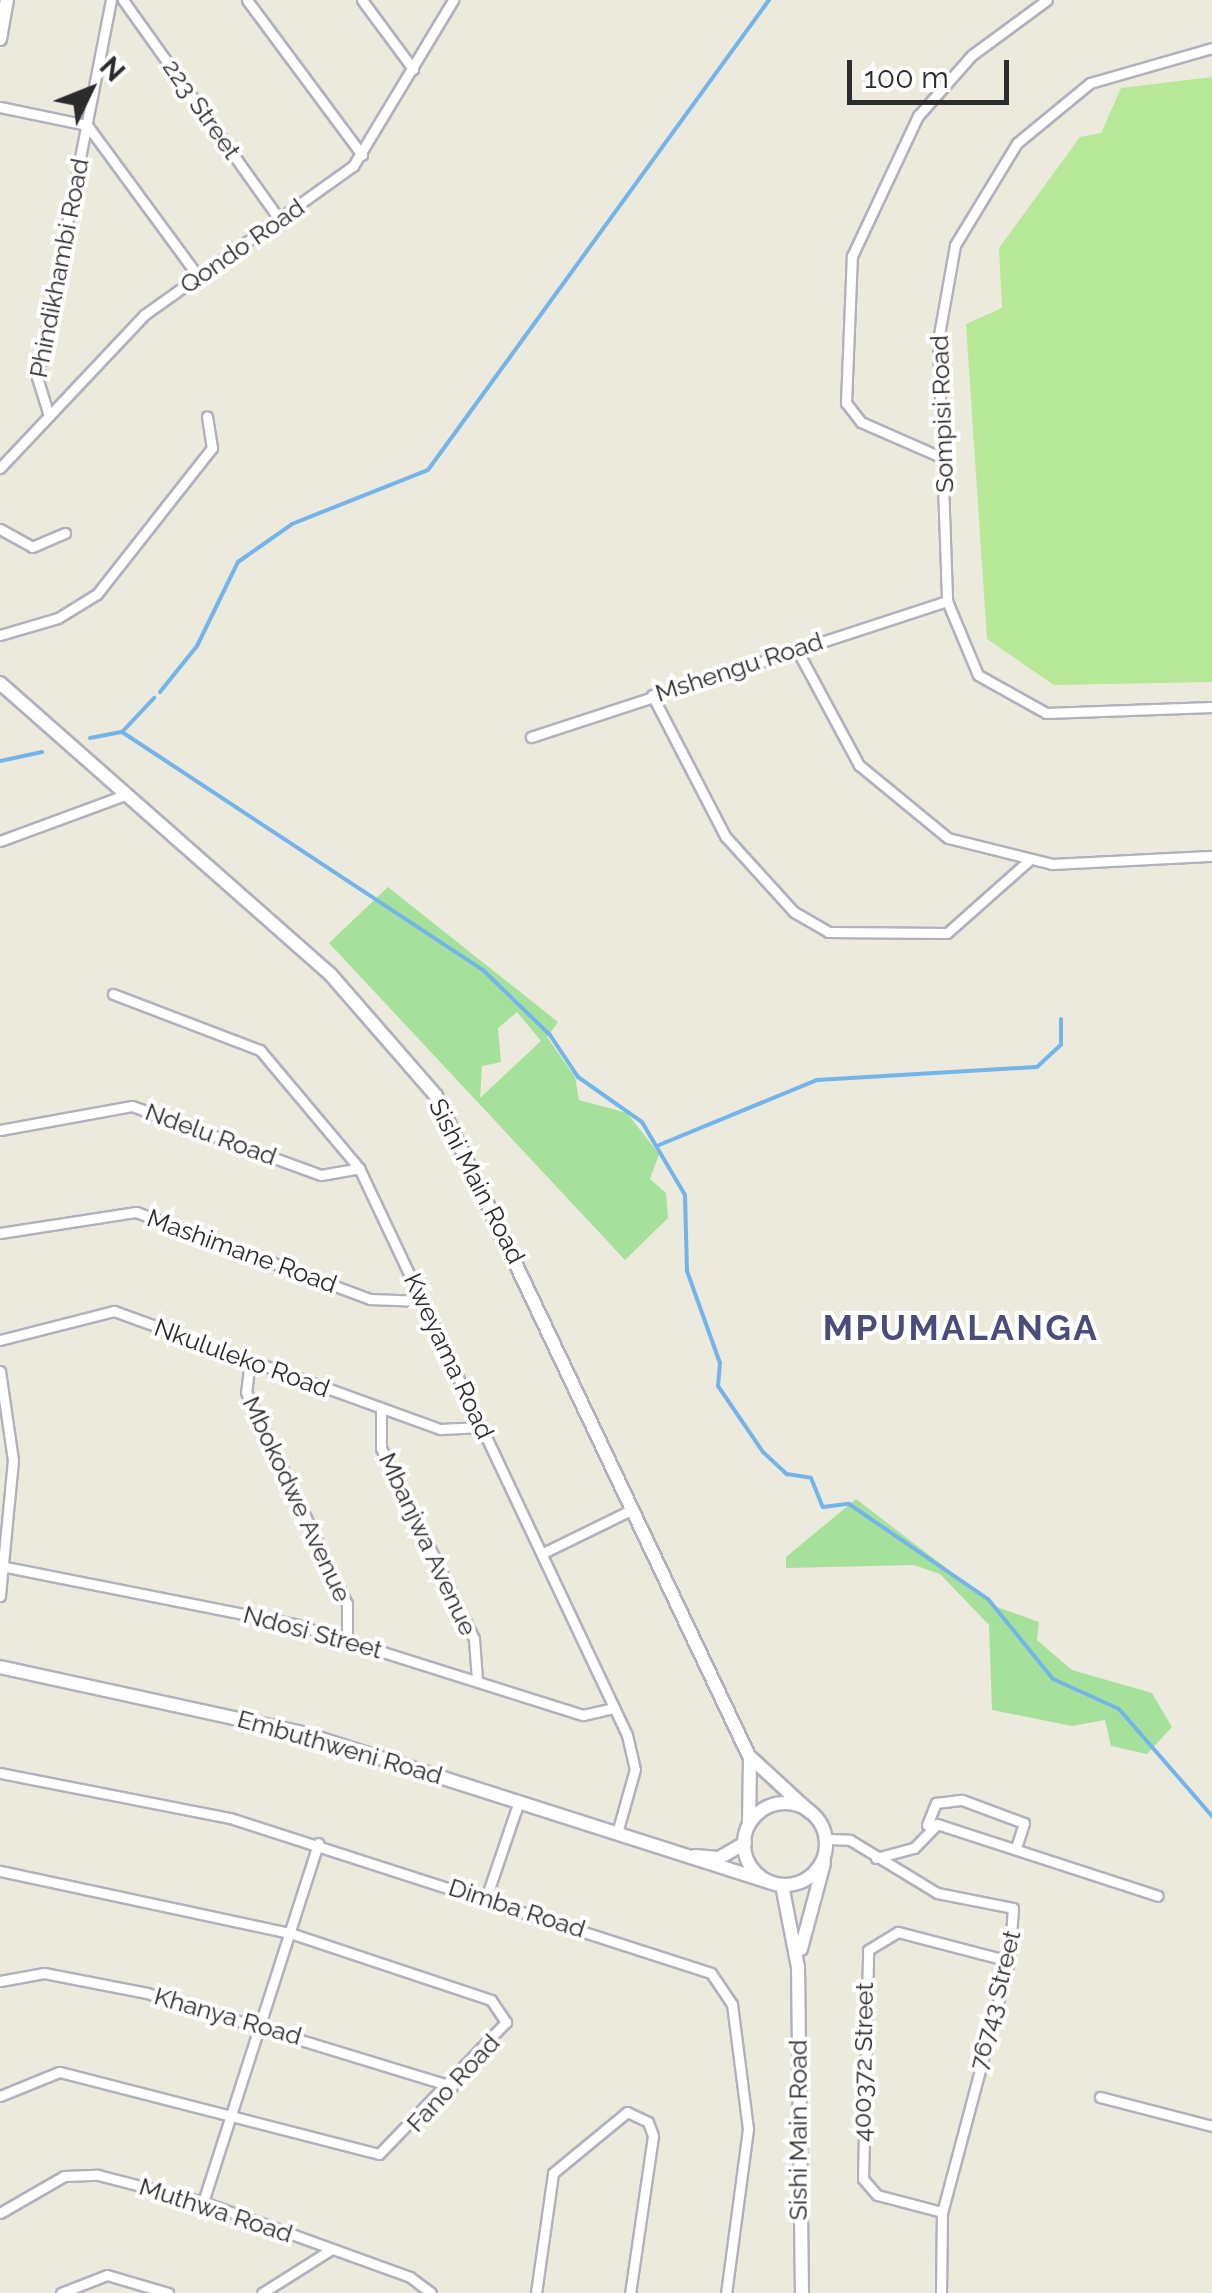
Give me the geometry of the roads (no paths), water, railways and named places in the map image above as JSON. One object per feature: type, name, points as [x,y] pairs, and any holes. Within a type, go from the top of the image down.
[{"type":"street","points":[[0,39],[7,0]]},
{"type":"street","name":"Phindikhambi Road","points":[[49,416],[37,377],[111,0]]},
{"type":"street","name":"223 Street","points":[[123,0],[280,220]]},
{"type":"street","points":[[247,0],[362,155]]},
{"type":"street","points":[[362,0],[413,68]]},
{"type":"street","name":"Qondo Road","points":[[0,468],[144,315],[280,220],[362,155],[453,0]]},
{"type":"street","points":[[943,458],[861,422],[846,403],[852,256],[884,170],[918,116],[972,55],[1047,0]]},
{"type":"street","name":"Sompisi Road","points":[[1212,48],[1090,83],[1038,121],[982,190],[955,244],[939,315],[948,601],[978,675],[1027,708],[1212,707]]},
{"type":"street","points":[[0,107],[87,125],[198,276]]},
{"type":"street","points":[[0,634],[70,613],[97,594],[212,448],[207,416]]},
{"type":"street","points":[[0,529],[32,548],[65,532]]},
{"type":"street","name":"Mshengu Road","points":[[531,736],[948,601]]},
{"type":"street","points":[[796,648],[842,742],[875,784],[948,838],[1028,861],[1212,856]]},
{"type":"street","name":"Sishi Main Road","points":[[0,683],[331,976],[436,1096],[749,1756],[810,1812]]},
{"type":"street","points":[[652,695],[725,836],[794,912],[828,932],[947,933],[1028,861]]},
{"type":"street","points":[[0,841],[125,796]]},
{"type":"street","name":"Kweyama Road","points":[[113,994],[260,1050],[358,1168],[614,1708],[635,1770],[617,1832]]},
{"type":"street","name":"Ndelu Road","points":[[0,1130],[132,1106],[321,1175],[358,1168]]},
{"type":"street","name":"Mashimane Road","points":[[0,1233],[136,1212],[370,1299],[424,1301]]},
{"type":"street","name":"Nkululeko Road","points":[[0,1340],[114,1311],[450,1432],[483,1427]]},
{"type":"street","name":"Mbokodwe Avenue","points":[[250,1361],[246,1392],[347,1604],[347,1639]]},
{"type":"street","points":[[0,1372],[12,1460],[6,1566],[0,1596]]},
{"type":"street","name":"Mbanjwa Avenue","points":[[381,1409],[381,1448],[474,1639],[477,1680]]},
{"type":"street","points":[[542,1553],[634,1508]]},
{"type":"street","name":"Ndosi Street","points":[[6,1566],[347,1639],[583,1715],[614,1708]]},
{"type":"street","name":"Embuthweni Road","points":[[0,1667],[243,1718],[776,1883]]},
{"type":"street","name":"Sishi Main Road","points":[[748,1827],[749,1756]]},
{"type":"street","name":"Dimba Road","points":[[0,1773],[318,1843],[698,1967],[729,1992],[748,2129],[726,2293]]},
{"type":"street","points":[[876,1858],[914,1848],[936,1803],[962,1800],[1024,1823],[1016,1847]]},
{"type":"street","points":[[486,1898],[519,1801]]},
{"type":"street","points":[[783,1803],[810,1812],[826,1838],[825,1856],[809,1878],[776,1883],[751,1866],[744,1842],[748,1827],[783,1803]]},
{"type":"street","points":[[928,1825],[1016,1847],[1158,1896]]},
{"type":"street","name":"76743 Street","points":[[826,1838],[850,1840],[937,1893],[1014,1908],[1008,1961],[942,2212],[941,2293]]},
{"type":"street","name":"Embuthweni Road","points":[[672,1852],[719,1858],[744,1842]]},
{"type":"street","points":[[203,2202],[318,1843]]},
{"type":"street","name":"Sishi Main Road","points":[[798,1966],[825,1856]]},
{"type":"street","name":"Fano Road","points":[[0,1871],[290,1933],[498,2004],[504,2030],[392,2147],[367,2156],[229,2112],[59,2072],[0,2096]]},
{"type":"street","name":"Sishi Main Road","points":[[776,1883],[798,1966],[802,2293]]},
{"type":"street","name":"400372 Street","points":[[942,2212],[876,2195],[863,2179],[868,1950],[898,1932],[1008,1961]]},
{"type":"street","name":"Khanya Road","points":[[0,1981],[44,1972],[261,2022],[452,2086]]},
{"type":"street","points":[[1100,2097],[1212,2126]]},
{"type":"street","points":[[536,2293],[554,2173],[627,2112],[653,2136],[630,2293]]},
{"type":"street","name":"Muthwa Road","points":[[0,2213],[78,2174],[203,2202],[332,2249],[431,2293]]},
{"type":"street","points":[[262,2293],[332,2249]]},
{"type":"street","points":[[61,2293],[107,2275],[168,2293]]},
{"type":"waterway","points":[[160,692],[197,646],[238,562],[292,524],[428,470],[769,0]]},
{"type":"waterway","points":[[90,738],[122,732],[154,698]]},
{"type":"waterway","points":[[122,732],[483,970],[550,1035],[578,1077],[642,1122],[685,1195],[687,1271],[720,1363],[718,1386],[763,1452],[787,1474],[811,1478],[823,1507],[849,1504],[988,1599],[1053,1679],[1119,1709],[1212,1816]]},
{"type":"waterway","points":[[0,761],[42,752]]},
{"type":"waterway","points":[[659,1145],[817,1080],[1037,1067],[1061,1045],[1061,1019]]},
{"type":"district","name":"MPUMALANGA","points":[[961,1328]]}]
